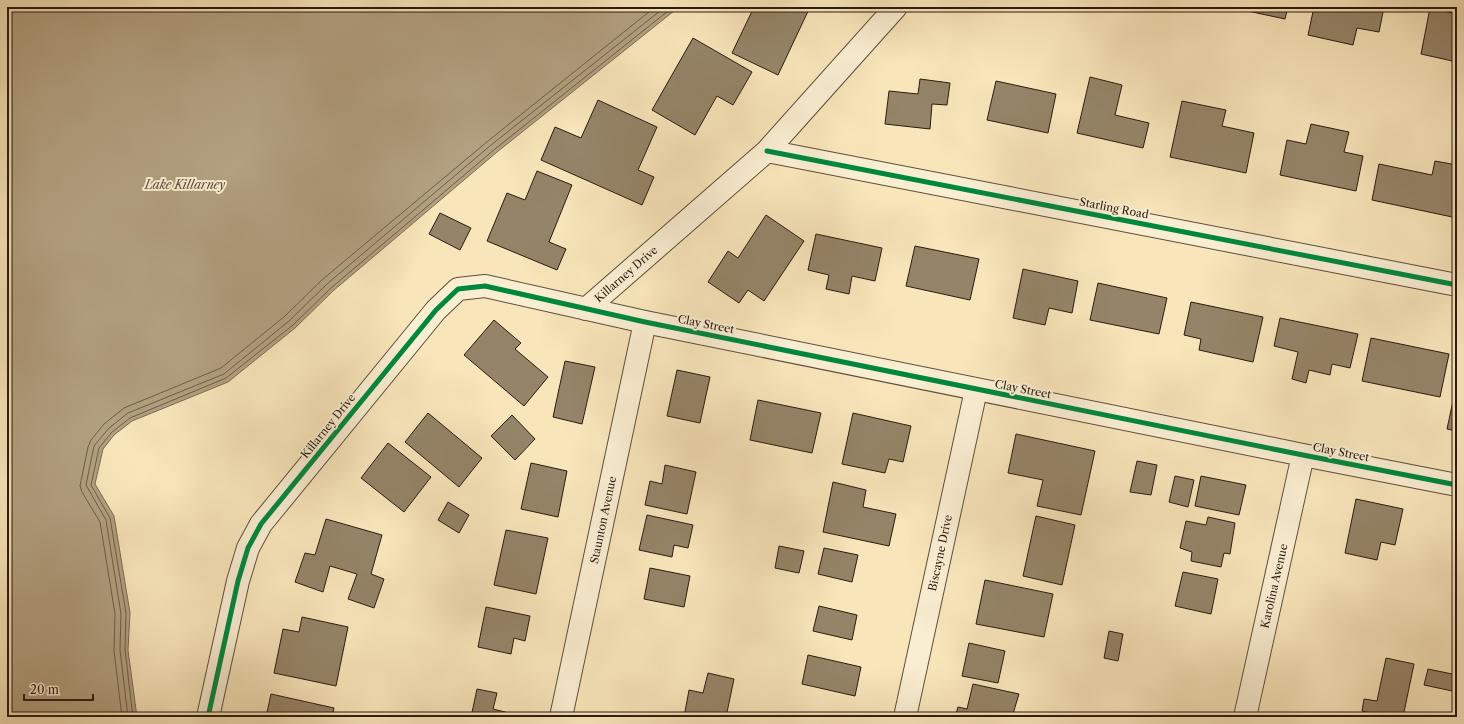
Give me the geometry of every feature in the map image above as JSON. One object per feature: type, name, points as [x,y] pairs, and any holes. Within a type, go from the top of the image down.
[{"type":"street","name":"Killarney Drive","points":[[208,717],[238,581],[248,548],[261,524],[436,310],[458,289],[485,286],[586,309],[767,151],[896,7]]},
{"type":"street","name":"Starling Road","points":[[767,151],[1457,285]]},
{"type":"street","name":"Clay Street","points":[[586,309],[976,390],[1457,485]]},
{"type":"street","name":"Staunton Avenue","points":[[561,717],[644,322]]},
{"type":"street","name":"Biscayne Drive","points":[[905,717],[976,390]]},
{"type":"street","name":"Karolina Avenue","points":[[1245,717],[1303,455]]},
{"type":"water","name":"Lake Killarney","points":[[7,7],[679,7],[497,152],[333,291],[295,328],[228,382],[132,421],[114,435],[103,449],[95,484],[114,516],[130,613],[128,650],[137,717],[7,717]]},
{"type":"building","points":[[754,7],[810,7],[778,75],[732,53]]},
{"type":"building","points":[[1229,7],[1288,7],[1285,19]]},
{"type":"building","points":[[1314,7],[1384,7],[1379,32],[1357,28],[1353,45],[1308,35]]},
{"type":"building","points":[[1430,8],[1457,14],[1457,62],[1421,54]]},
{"type":"building","points":[[693,38],[752,72],[733,105],[717,96],[695,135],[652,110]]},
{"type":"building","points":[[1090,77],[1122,85],[1115,115],[1149,123],[1143,148],[1077,133]]},
{"type":"building","points":[[920,79],[950,83],[947,105],[932,104],[930,129],[885,124],[889,91],[918,94]]},
{"type":"building","points":[[996,81],[1056,94],[1048,133],[987,120]]},
{"type":"building","points":[[598,100],[657,127],[638,170],[654,177],[642,205],[541,160],[555,127],[581,138]]},
{"type":"building","points":[[1182,101],[1226,110],[1222,126],[1254,133],[1246,173],[1170,157]]},
{"type":"building","points":[[1311,124],[1349,132],[1344,152],[1363,156],[1356,191],[1280,175],[1287,140],[1306,144]]},
{"type":"building","points":[[1435,161],[1457,165],[1457,218],[1372,200],[1379,164],[1432,175]]},
{"type":"building","points":[[537,171],[572,185],[549,242],[566,249],[557,270],[487,241],[507,193],[525,200]]},
{"type":"building","points":[[440,213],[471,228],[460,250],[429,234]]},
{"type":"building","points":[[766,215],[804,241],[764,301],[748,290],[739,303],[708,282],[728,251],[738,258]]},
{"type":"building","points":[[816,234],[882,248],[875,281],[852,276],[849,294],[826,289],[829,275],[808,270]]},
{"type":"building","points":[[915,246],[979,259],[970,300],[906,286]]},
{"type":"building","points":[[1023,269],[1078,281],[1072,313],[1049,308],[1045,325],[1013,318]]},
{"type":"building","points":[[1098,283],[1167,298],[1159,334],[1090,320]]},
{"type":"building","points":[[1191,302],[1263,317],[1253,362],[1199,350],[1201,339],[1184,335]]},
{"type":"building","points":[[1280,318],[1358,334],[1350,368],[1332,364],[1330,375],[1309,370],[1306,383],[1292,379],[1298,352],[1274,346]]},
{"type":"building","points":[[494,320],[521,343],[515,349],[548,377],[524,406],[464,355]]},
{"type":"building","points":[[1371,338],[1449,354],[1440,397],[1362,381]]},
{"type":"building","points":[[565,361],[595,367],[582,424],[553,417]]},
{"type":"building","points":[[677,370],[710,377],[700,423],[667,416]]},
{"type":"building","points":[[1457,387],[1457,431],[1447,429]]},
{"type":"building","points":[[758,400],[821,413],[812,453],[750,440]]},
{"type":"building","points":[[428,413],[482,458],[459,487],[405,442]]},
{"type":"building","points":[[853,413],[911,426],[903,462],[889,459],[885,473],[842,464]]},
{"type":"building","points":[[512,415],[535,439],[515,460],[491,436]]},
{"type":"building","points":[[1016,434],[1095,451],[1081,515],[1037,506],[1043,480],[1008,473]]},
{"type":"building","points":[[388,443],[431,477],[404,512],[361,478]]},
{"type":"building","points":[[1137,461],[1157,465],[1151,495],[1130,492]]},
{"type":"building","points":[[531,463],[567,471],[558,517],[521,509]]},
{"type":"building","points":[[665,465],[696,472],[687,514],[645,505],[650,481],[662,484]]},
{"type":"building","points":[[1175,476],[1194,480],[1188,507],[1169,502]]},
{"type":"building","points":[[1201,476],[1246,485],[1239,515],[1195,506]]},
{"type":"building","points":[[833,482],[866,490],[863,507],[896,514],[889,546],[823,532]]},
{"type":"building","points":[[1356,499],[1403,509],[1395,545],[1381,542],[1377,560],[1345,553]]},
{"type":"building","points":[[448,502],[469,515],[459,533],[438,520]]},
{"type":"building","points":[[647,515],[693,525],[688,548],[674,545],[672,557],[639,550]]},
{"type":"building","points":[[1036,516],[1075,525],[1062,585],[1023,576]]},
{"type":"building","points":[[1208,517],[1235,523],[1230,554],[1224,553],[1221,567],[1191,561],[1192,552],[1180,548],[1186,521],[1206,525]]},
{"type":"building","points":[[326,519],[382,535],[371,574],[384,579],[374,608],[348,599],[357,574],[330,566],[323,592],[295,582],[305,553],[315,555]]},
{"type":"building","points":[[506,530],[548,538],[536,594],[494,585]]},
{"type":"building","points":[[779,546],[804,551],[799,573],[775,568]]},
{"type":"building","points":[[824,548],[858,555],[852,582],[818,574]]},
{"type":"building","points":[[650,568],[690,576],[684,607],[644,599]]},
{"type":"building","points":[[1183,572],[1218,579],[1211,614],[1175,606]]},
{"type":"building","points":[[985,580],[1053,594],[1044,637],[976,624]]},
{"type":"building","points":[[819,606],[857,615],[852,640],[813,631]]},
{"type":"building","points":[[486,607],[530,616],[525,641],[514,638],[511,654],[478,647]]},
{"type":"building","points":[[302,617],[348,627],[336,686],[274,673],[283,629],[299,632]]},
{"type":"building","points":[[1109,631],[1123,634],[1118,661],[1104,658]]},
{"type":"building","points":[[969,643],[1005,651],[998,683],[962,676]]},
{"type":"building","points":[[808,655],[861,667],[855,696],[802,684]]},
{"type":"building","points":[[1386,658],[1414,664],[1403,717],[1374,717],[1374,714],[1362,711],[1364,699],[1377,701]]},
{"type":"building","points":[[1428,669],[1457,675],[1457,692],[1424,685]]},
{"type":"building","points":[[708,673],[734,679],[726,717],[684,717],[689,690],[703,693]]},
{"type":"building","points":[[973,684],[1019,694],[1012,717],[955,717],[958,707],[967,709]]},
{"type":"building","points":[[477,689],[497,693],[493,709],[509,713],[509,717],[471,717]]},
{"type":"building","points":[[271,694],[334,708],[332,717],[266,717]]},
{"type":"cycle path","points":[[767,151],[1457,285]]},
{"type":"cycle path","points":[[208,717],[238,581],[248,548],[261,524],[436,310],[458,289],[485,286],[645,322],[1457,485]]}]
